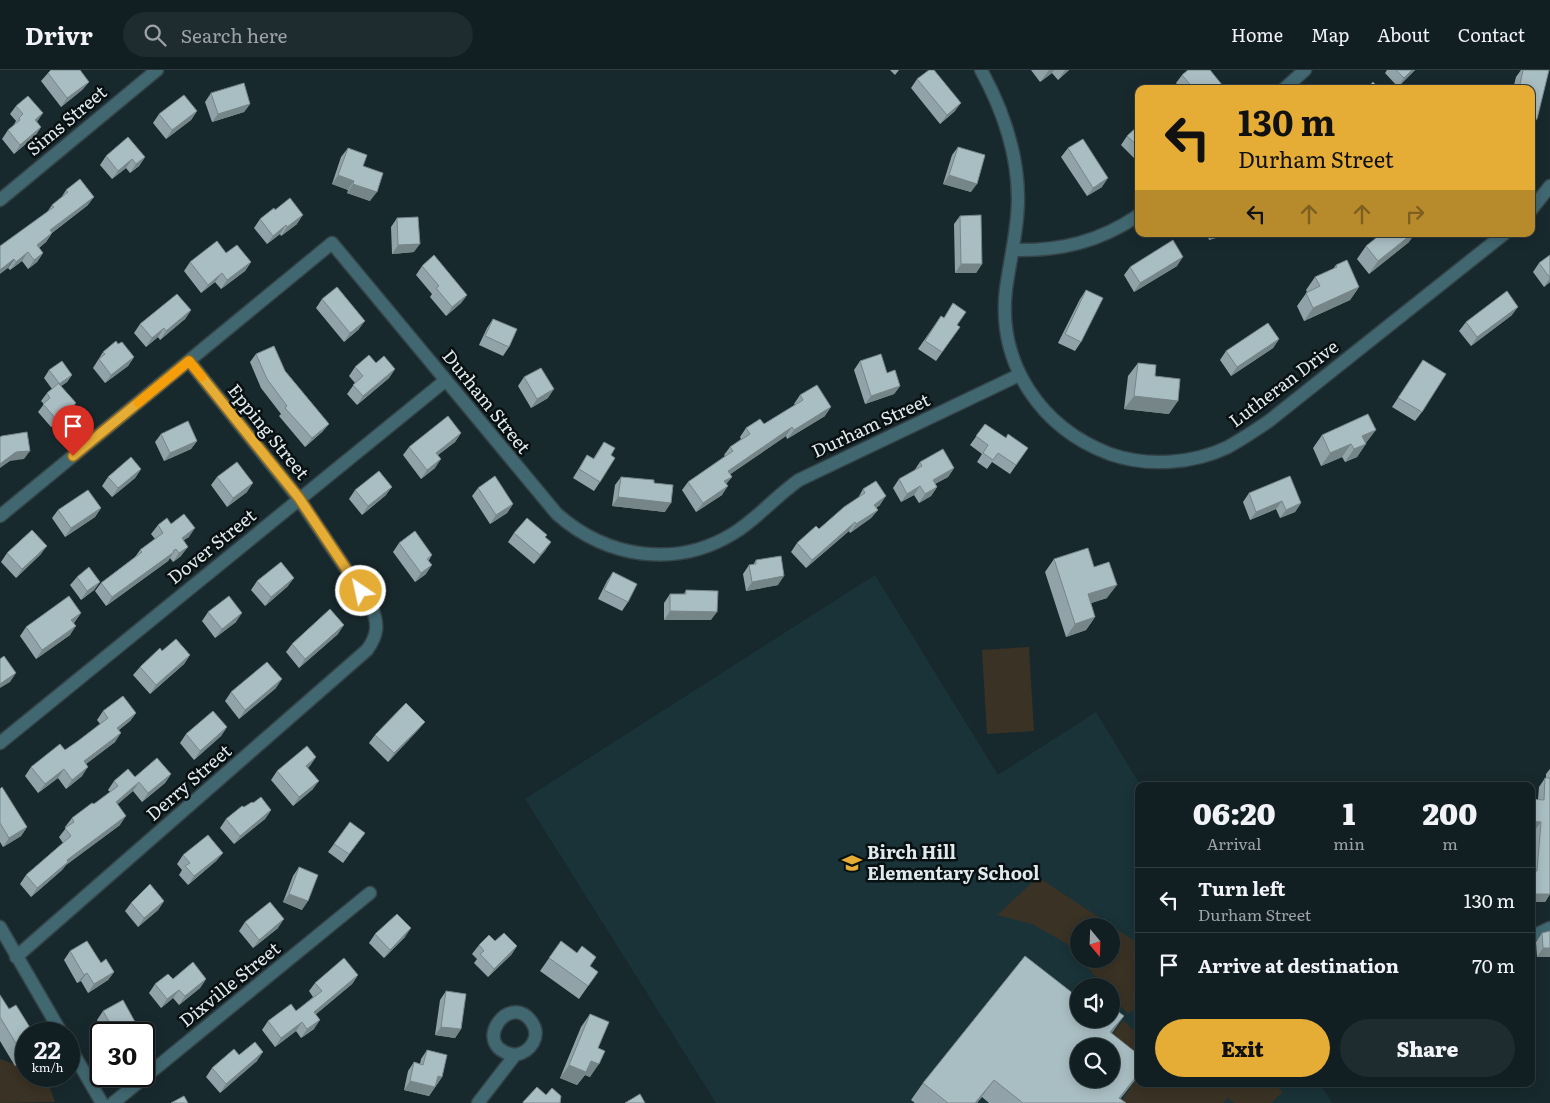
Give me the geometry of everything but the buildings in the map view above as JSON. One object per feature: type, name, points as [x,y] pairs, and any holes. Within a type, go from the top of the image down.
[{"type":"street","name":"Sims Street","points":[[0,200],[157,70]]},
{"type":"street","name":"Lutheran Drive","points":[[981,70],[998,102],[1006,123],[1012,148],[1018,198],[1016,226],[1006,290],[1005,311],[1010,351],[1020,375],[1036,399],[1059,424],[1080,440],[1098,449],[1135,461],[1159,462],[1205,456],[1227,447],[1269,421],[1500,237]]},
{"type":"street","points":[[1288,85],[1305,70]]},
{"type":"street","points":[[1535,205],[1550,186]]},
{"type":"street","points":[[1012,250],[1056,249],[1078,244],[1120,228],[1135,218]]},
{"type":"street","name":"Durham Street","points":[[0,516],[332,243],[547,503],[570,525],[586,536],[619,550],[636,553],[676,553],[694,550],[733,534],[749,523],[783,491],[799,480],[1020,375]]},
{"type":"street","name":"Epping Street","points":[[189,361],[299,498],[371,606],[376,617],[378,629]]},
{"type":"street","name":"Dover Street","points":[[0,742],[446,380]]},
{"type":"street","name":"Derry Street","points":[[16,957],[367,650],[374,641],[378,629]]},
{"type":"street","name":"Dixville Street","points":[[113,1103],[370,893]]},
{"type":"street","points":[[0,927],[55,1022]]},
{"type":"street","points":[[1537,934],[1550,928]]},
{"type":"street","points":[[478,1103],[515,1055]]},
{"type":"street","points":[[80,1065],[102,1103]]},
{"type":"shaded area","name":"Birch Hill Elementary School","points":[[875,575],[998,775],[1096,712],[1139,782],[1135,782],[1135,1087],[1322,1087],[1332,1103],[716,1103],[525,799]]},
{"type":"shaded area","points":[[1029,647],[1034,731],[987,734],[982,650]]},
{"type":"shaded area","points":[[1038,877],[1100,918],[1070,918],[1070,948],[1032,924],[997,915]]},
{"type":"shaded area","points":[[1120,931],[1135,941],[1135,1008],[1128,1014],[1120,1005],[1120,978],[1097,978],[1088,968],[1120,968]]},
{"type":"shaded area","points":[[1123,1020],[1135,1031],[1135,1076],[1120,1064],[1120,1038],[1110,1038],[1117,1028],[1120,1028]]},
{"type":"shaded area","points":[[0,1059],[15,1064],[15,1087],[50,1087],[55,1102],[0,1103]]},
{"type":"shaded area","points":[[1135,1081],[1135,1087],[1278,1087],[1283,1092],[1271,1103],[1234,1103],[1228,1098],[1223,1103],[1120,1103]]},
{"type":"slow traffic","points":[[138,403],[189,361],[202,377]]},
{"type":"place","name":"Birch Hill Elementary School","points":[[852,863]]},
{"type":"route","points":[[73,456],[189,361],[299,498],[361,591]]}]
